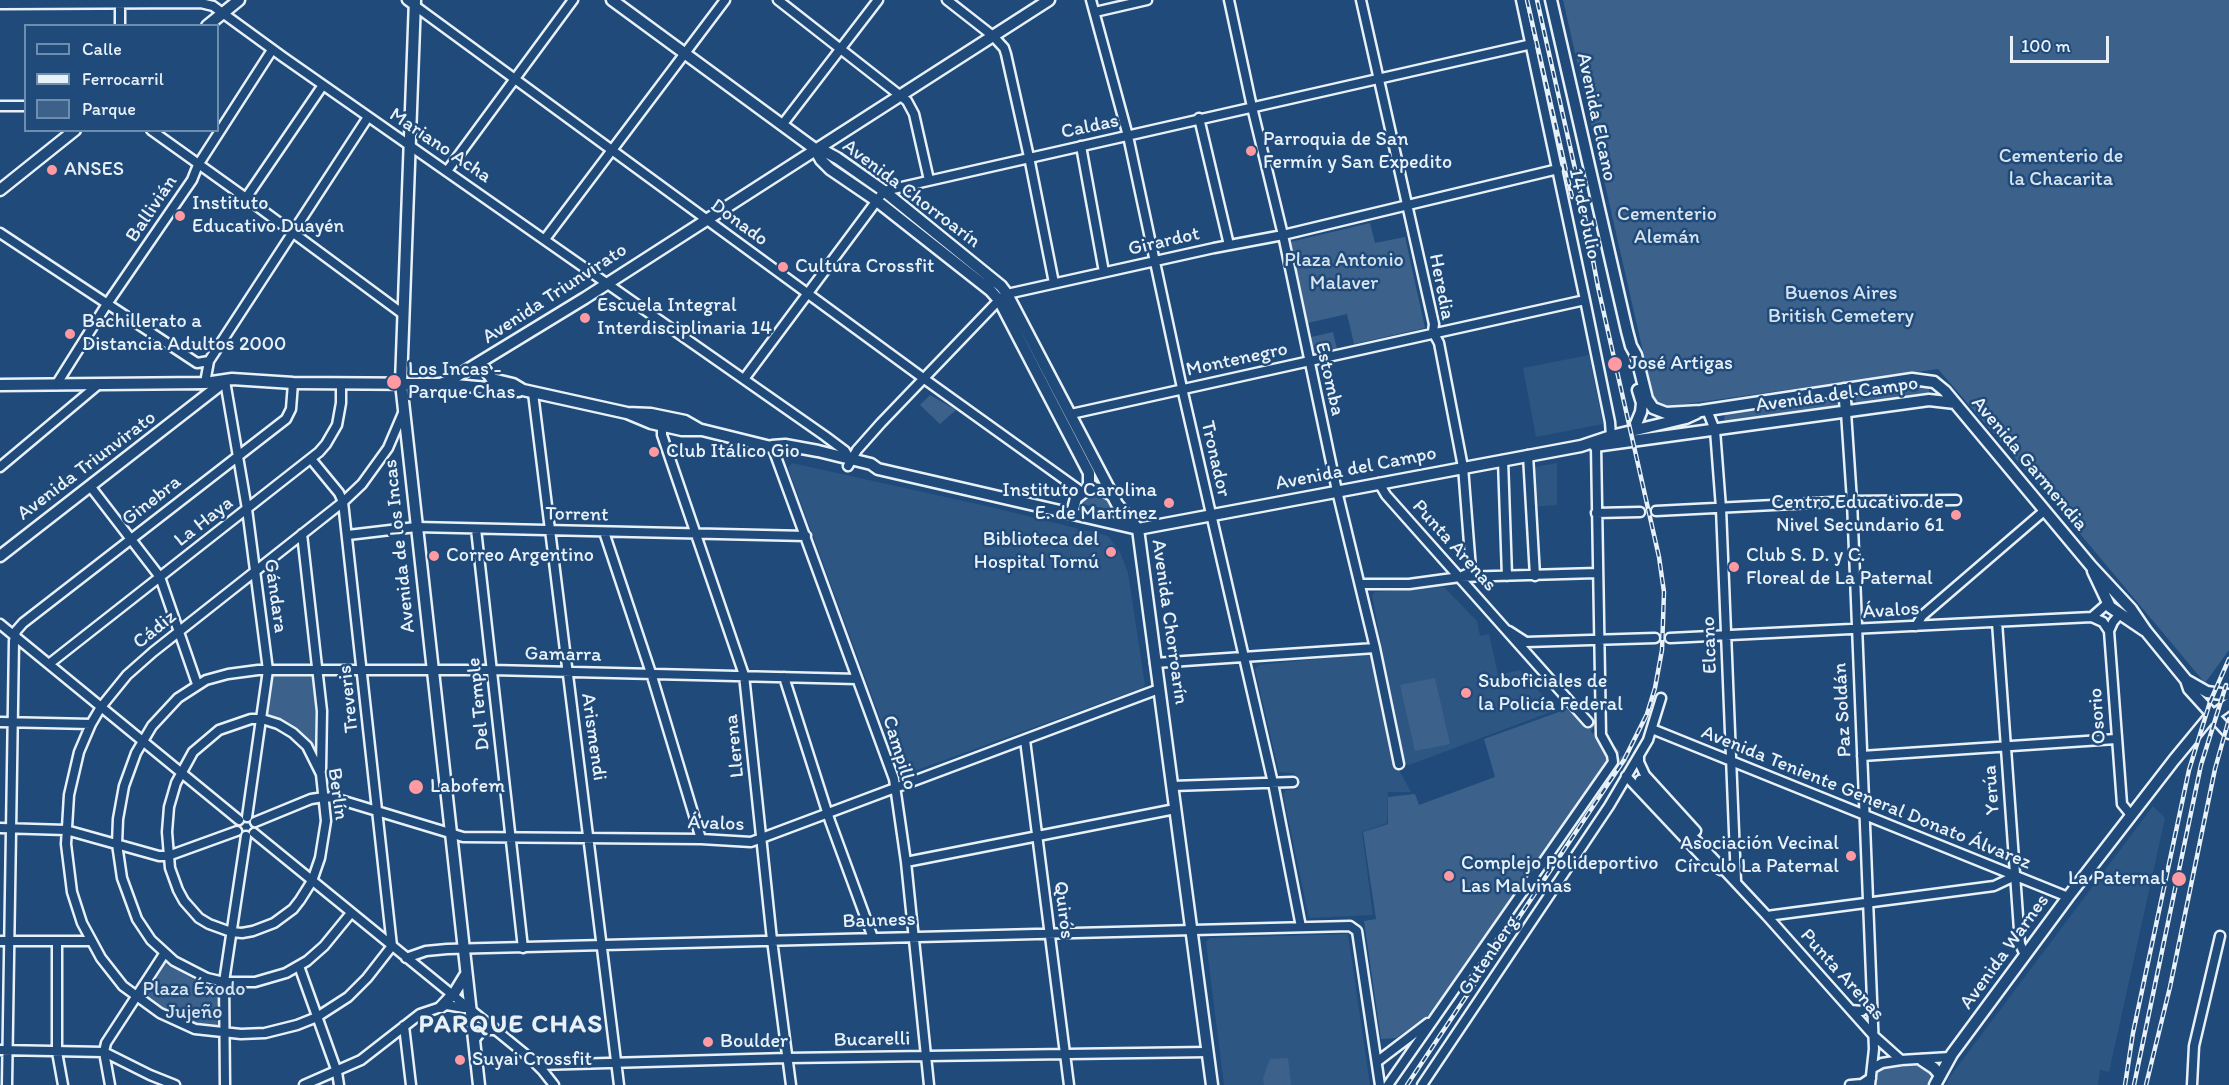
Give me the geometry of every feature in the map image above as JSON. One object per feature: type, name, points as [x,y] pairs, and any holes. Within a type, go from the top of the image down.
[{"type":"main road","points":[[209,24],[239,0]]},
{"type":"main road","name":"Avenida Chorroarín","points":[[612,0],[815,149],[837,158],[884,191],[1001,285],[1003,297],[1034,356],[1071,414],[1122,511],[1138,529],[1212,1085]]},
{"type":"main road","name":"Avenida Triunvirato","points":[[0,556],[225,381],[232,379],[293,383],[440,384],[453,380],[1049,0]]},
{"type":"main road","name":"Avenida Elcano","points":[[1551,0],[1631,346],[1636,355],[1647,415],[1655,426]]},
{"type":"main road","name":"Avenida de los Incas","points":[[412,2],[401,383],[479,1085]]},
{"type":"main road","points":[[0,190],[72,132]]},
{"type":"main road","name":"Avenida Chorroarín","points":[[815,149],[830,169],[877,201],[990,290],[1003,297]]},
{"type":"main road","name":"Avenida Chorroarín","points":[[1034,356],[1060,419],[1089,473],[1085,490]]},
{"type":"main road","points":[[480,363],[492,379],[513,384],[528,392]]},
{"type":"main road","name":"Avenida del Campo","points":[[1645,404],[1666,413],[1704,411],[1920,379],[1940,386]]},
{"type":"main road","points":[[0,385],[225,381]]},
{"type":"main road","points":[[440,384],[528,392],[662,421],[682,430],[702,430],[772,446],[783,451],[849,462]]},
{"type":"main road","name":"Avenida Garmendia","points":[[1940,386],[2044,511],[2122,599],[2186,680],[2189,689],[2229,733]]},
{"type":"main road","points":[[1844,389],[1846,412]]},
{"type":"main road","name":"Avenida del Campo","points":[[1581,446],[1596,446],[1929,400],[1955,403]]},
{"type":"main road","points":[[1630,433],[1645,404]]},
{"type":"main road","points":[[1726,407],[1721,412],[1720,418],[1722,425],[1728,428]]},
{"type":"main road","name":"Avenida del Campo","points":[[1138,529],[1581,446],[1611,436],[1686,418],[1704,411]]},
{"type":"main road","points":[[1060,419],[1071,414]]},
{"type":"main road","points":[[1655,426],[1669,436]]},
{"type":"main road","points":[[772,446],[785,445],[818,451],[869,471],[878,469],[1138,529]]},
{"type":"main road","points":[[1072,513],[1076,498],[1085,490],[1102,489],[1114,496]]},
{"type":"main road","name":"Avenida Garmendia","points":[[2091,566],[2108,603],[2120,615],[2146,631]]},
{"type":"main road","points":[[2108,603],[2112,597],[2122,599],[2124,609],[2120,615]]},
{"type":"main road","points":[[2186,680],[2207,692],[2229,695]]},
{"type":"main road","points":[[2196,731],[2201,717],[2202,704]]},
{"type":"main road","name":"Avenida Warnes","points":[[1938,1080],[1950,1057],[2025,955],[2196,731],[2215,718],[2229,704]]},
{"type":"main road","name":"Avenida Warnes","points":[[2215,718],[2229,716]]},
{"type":"main road","points":[[441,1007],[452,996],[466,973]]},
{"type":"main road","points":[[474,1039],[482,1029],[494,1029]]},
{"type":"main road","points":[[1922,1060],[1934,1068],[1938,1080]]},
{"type":"street","points":[[447,171],[573,0]]},
{"type":"street","points":[[545,239],[725,0]]},
{"type":"street","points":[[778,0],[908,101],[914,114],[929,180]]},
{"type":"street","points":[[782,124],[878,0]]},
{"type":"street","points":[[947,0],[993,36],[1004,48],[1054,283]]},
{"type":"street","name":"Tronador","points":[[1091,0],[1128,136],[1182,388],[1273,783],[1301,927]]},
{"type":"street","points":[[1095,12],[1147,0]]},
{"type":"street","name":"Estomba","points":[[1229,0],[1283,235],[1337,491],[1376,648],[1399,764]]},
{"type":"street","name":"Heredia","points":[[1361,0],[1434,324],[1433,332],[1438,343],[1463,467],[1471,569],[1469,573],[1460,577]]},
{"type":"street","name":"14 de Julio","points":[[1521,0],[1585,300],[1611,436]]},
{"type":"street","name":"Mariano Acha","points":[[0,4],[120,2],[201,3],[213,6],[323,86],[825,436],[845,451],[849,462]]},
{"type":"street","points":[[120,2],[120,24]]},
{"type":"street","name":"Donado","points":[[412,2],[923,378],[1085,490]]},
{"type":"street","name":"Caldas","points":[[884,191],[1532,44]]},
{"type":"street","name":"Ballivián","points":[[56,385],[107,304],[192,180],[198,165],[272,50]]},
{"type":"street","points":[[246,198],[323,86]]},
{"type":"street","points":[[0,106],[24,106]]},
{"type":"street","points":[[205,383],[209,361],[368,117]]},
{"type":"street","points":[[1199,118],[1229,245]]},
{"type":"street","points":[[154,132],[403,314]]},
{"type":"street","points":[[1081,146],[1104,272]]},
{"type":"street","name":"Girardot","points":[[1003,297],[1054,283],[1283,235],[1558,170]]},
{"type":"street","points":[[744,379],[884,191]]},
{"type":"street","points":[[0,233],[197,363],[209,361]]},
{"type":"street","points":[[849,462],[923,378],[1003,297]]},
{"type":"street","name":"Montenegro","points":[[1071,414],[1585,300]]},
{"type":"street","name":"Gándara","points":[[225,381],[247,509],[268,670],[262,719],[243,818]]},
{"type":"street","name":"Ginebra","points":[[15,636],[23,623],[280,423],[290,413],[293,383]]},
{"type":"street","name":"La Haya","points":[[48,664],[311,459],[334,432],[339,417],[341,383]]},
{"type":"street","points":[[0,467],[99,384]]},
{"type":"street","name":"Arismendi","points":[[528,392],[551,531],[619,1085]]},
{"type":"street","name":"Elcano","points":[[1704,411],[1715,430],[1721,508],[1736,882]]},
{"type":"street","name":"Paz Soldán","points":[[1846,412],[1852,501],[1863,815],[1874,1035],[1873,1068],[1870,1081]]},
{"type":"street","name":"Cádiz","points":[[90,941],[72,892],[66,830],[69,795],[76,761],[91,724],[101,707],[127,675],[343,502],[362,484],[380,462],[395,436],[403,413]]},
{"type":"street","name":"Llerena","points":[[662,421],[662,435],[744,675],[790,1085]]},
{"type":"street","points":[[818,451],[825,436]]},
{"type":"street","name":"Campillo","points":[[772,446],[896,788],[929,1085]]},
{"type":"street","points":[[1596,446],[1599,640],[1655,638]]},
{"type":"street","points":[[1528,455],[1535,576]]},
{"type":"street","name":"Treveris","points":[[311,459],[339,493],[343,502],[392,946]]},
{"type":"street","points":[[1503,460],[1507,576]]},
{"type":"street","name":"Punta Arenas","points":[[1379,483],[1386,495],[1588,722]]},
{"type":"street","points":[[90,486],[160,577],[197,684]]},
{"type":"street","points":[[1656,511],[1852,501],[1956,500]]},
{"type":"street","points":[[1916,626],[1922,616],[2044,511]]},
{"type":"street","points":[[1596,513],[1640,512]]},
{"type":"street","name":"Torrent","points":[[348,535],[416,527],[806,536]]},
{"type":"street","name":"Del Temple","points":[[476,529],[523,948]]},
{"type":"street","points":[[604,532],[651,674],[701,839]]},
{"type":"street","points":[[302,534],[322,711],[321,774]]},
{"type":"street","points":[[1360,584],[1408,584],[1460,577],[1597,573]]},
{"type":"street","points":[[2108,603],[2092,617],[2103,622],[2109,631]]},
{"type":"street","points":[[2109,631],[2113,622],[2120,615]]},
{"type":"street","name":"Ávalos","points":[[1670,638],[2092,617]]},
{"type":"street","name":"Yerúa","points":[[1997,622],[2020,944],[2025,955]]},
{"type":"street","points":[[0,624],[180,772],[243,818],[255,822],[324,796]]},
{"type":"street","name":"Punta Arenas","points":[[1505,629],[1526,642],[1599,640]]},
{"type":"street","name":"Osorio","points":[[2109,631],[2122,804],[2131,815]]},
{"type":"street","points":[[7,1085],[4,1050],[11,941],[15,636]]},
{"type":"street","name":"Gutenberg","points":[[1388,1085],[1611,765],[1612,755],[1602,739],[1601,731],[1599,640]]},
{"type":"street","points":[[1155,663],[1376,648]]},
{"type":"street","name":"Gamarra","points":[[224,982],[191,971],[164,954],[143,929],[122,878],[117,844],[118,819],[124,786],[142,740],[170,705],[197,684],[228,674],[268,670],[363,669],[857,678]]},
{"type":"street","points":[[784,677],[828,813],[873,938]]},
{"type":"street","name":"Ávalos","points":[[324,796],[463,837],[701,839],[751,842],[1159,689]]},
{"type":"street","name":"Gutenberg","points":[[1422,1085],[1610,806],[1639,757],[1652,729],[1661,698]]},
{"type":"street","points":[[231,932],[209,924],[191,910],[177,890],[168,856],[168,819],[172,795],[180,772],[193,752],[209,737],[240,722],[262,719]]},
{"type":"street","name":"Berlín","points":[[231,932],[253,931],[274,923],[293,909],[312,881],[323,846],[326,821],[324,796],[321,774],[314,758],[300,739],[278,723],[262,719]]},
{"type":"street","points":[[0,722],[91,724]]},
{"type":"street","name":"Avenida Teniente General Donato Álvarez","points":[[1652,729],[2068,897]]},
{"type":"street","points":[[1862,756],[2116,739]]},
{"type":"street","name":"Quirós","points":[[1024,740],[1069,1085]]},
{"type":"street","name":"Punta Arenas","points":[[1639,757],[1645,775],[1716,853],[1729,874]]},
{"type":"street","name":"Punta Arenas","points":[[1626,776],[1707,862],[1729,874]]},
{"type":"street","name":"Punta Arenas","points":[[1640,780],[1729,874],[1874,1035],[1901,1060]]},
{"type":"street","points":[[1172,786],[1293,782]]},
{"type":"street","points":[[906,862],[1174,809]]},
{"type":"street","points":[[237,831],[237,825],[243,818]]},
{"type":"street","points":[[225,1085],[224,982],[231,932],[250,835],[256,828],[255,822]]},
{"type":"street","points":[[0,828],[66,830],[159,856],[168,856],[237,831],[250,835],[312,881],[494,1029],[537,1065],[554,1085]]},
{"type":"street","points":[[1767,916],[1994,886],[2015,876]]},
{"type":"street","points":[[224,982],[244,983],[270,978],[299,966],[320,951],[351,913]]},
{"type":"street","name":"Bauness","points":[[406,958],[426,951],[463,949],[1191,929],[1354,927],[1357,931],[1378,1061]]},
{"type":"street","points":[[2192,1085],[2194,1046],[2220,936]]},
{"type":"street","points":[[0,941],[90,941],[115,977],[135,997],[176,1022],[195,1029],[241,1034],[279,1030],[317,1017],[358,987],[392,946]]},
{"type":"street","points":[[57,941],[57,1052],[63,1085]]},
{"type":"street","points":[[110,1085],[105,1052],[108,1038],[164,954]]},
{"type":"street","points":[[299,966],[337,1072],[339,1085]]},
{"type":"street","points":[[1851,1010],[1862,1011],[1872,1002]]},
{"type":"street","points":[[304,1085],[337,1072],[370,1054],[420,1014],[455,1005],[470,1010]]},
{"type":"street","name":"Gutenberg","points":[[1378,1061],[1435,1018]]},
{"type":"street","points":[[404,1026],[411,1085]]},
{"type":"street","points":[[4,1050],[105,1052],[158,1082],[175,1085]]},
{"type":"street","name":"Bucarelli","points":[[537,1065],[787,1058],[1208,1052]]},
{"type":"street","points":[[1873,1068],[1882,1063],[1901,1060],[1950,1057]]},
{"type":"street","points":[[1378,1061],[1380,1085]]},
{"type":"street","points":[[1850,1085],[1870,1081]]},
{"type":"shaded area","points":[[1589,355],[1603,424],[1536,437],[1523,368]]},
{"type":"shaded area","points":[[792,463],[995,508],[1108,536],[1120,552],[1128,573],[1145,685],[906,774],[900,772],[788,468]]},
{"type":"shaded area","points":[[1557,463],[1557,505],[1532,507],[1530,468]]},
{"type":"shaded area","name":"Suboficiales de la Policía Federal","points":[[1444,587],[1477,621],[1480,636],[1489,634],[1498,675],[1520,670],[1556,710],[1409,765],[1403,759],[1372,595],[1375,592]]},
{"type":"shaded area","points":[[1372,653],[1398,768],[1411,792],[1388,792],[1387,823],[1362,832],[1373,915],[1309,918],[1283,794],[1286,790],[1298,789],[1294,773],[1279,772],[1255,669],[1259,665]]},
{"type":"shaded area","points":[[2153,806],[2165,818],[2109,1072],[2100,1070],[2098,1085],[1946,1085],[1949,1078]]},
{"type":"shaded area","points":[[1348,934],[1370,1085],[1224,1085],[1206,942],[1209,938]]},
{"type":"green space","name":"Cementerio de la Chacarita","points":[[1563,0],[2229,0],[2229,650],[2205,683],[1938,369],[1664,407],[1654,400]]},
{"type":"green space","name":"Plaza Antonio Malaver","points":[[1370,223],[1375,243],[1405,237],[1425,328],[1354,344],[1347,314],[1308,323],[1290,242]]},
{"type":"green space","points":[[1333,332],[1337,349],[1315,353],[1311,337]]},
{"type":"green space","points":[[1923,383],[1929,389],[1926,396],[1858,405],[1855,400],[1859,392]]},
{"type":"green space","points":[[930,395],[956,410],[940,424],[920,405]]},
{"type":"green space","points":[[1831,395],[1836,399],[1837,404],[1833,410],[1729,424],[1724,419],[1726,412]]},
{"type":"green space","points":[[1087,492],[1106,493],[1115,510],[1079,504]]},
{"type":"green space","points":[[309,673],[316,679],[320,755],[317,756],[294,731],[267,715],[271,676]]},
{"type":"green space","points":[[1435,678],[1450,744],[1415,751],[1400,685]]},
{"type":"green space","name":"Complejo Polideportivo Las Malvinas","points":[[1567,709],[1590,730],[1607,753],[1607,760],[1434,1011],[1396,1038],[1381,1039],[1364,921],[1376,919],[1363,832],[1388,824],[1388,797],[1415,794],[1419,805],[1495,777],[1484,739]]},
{"type":"green space","name":"Plaza Éxodo Jujeño","points":[[165,962],[195,980],[219,986],[217,1028],[201,1026],[176,1018],[141,995]]},
{"type":"green space","points":[[1288,1058],[1291,1085],[1264,1085],[1263,1078],[1270,1059]]},
{"type":"green space","points":[[1923,1064],[1933,1072],[1928,1085],[1875,1085],[1874,1078],[1881,1069]]},
{"type":"tunnel","points":[[1588,722],[1640,780]]},
{"type":"railway","points":[[1527,0],[1572,197]]},
{"type":"railway","points":[[1407,1085],[1624,760],[1647,714],[1655,688],[1662,650],[1664,592],[1659,557],[1598,287],[1580,191],[1537,0]]},
{"type":"railway","points":[[2125,1085],[2133,1033],[2189,770],[2210,702],[2229,659]]},
{"type":"railway","points":[[2134,1085],[2201,765],[2226,685]]},
{"type":"railway","points":[[2146,1085],[2170,987],[2215,769],[2229,719]]},
{"type":"place","name":"Parroquia de San Fermín y San Expedito","points":[[1251,151]]},
{"type":"place","name":"ANSES","points":[[52,170]]},
{"type":"place","name":"Instituto Educativo Duayén","points":[[180,216]]},
{"type":"place","name":"Cultura Crossfit","points":[[783,267]]},
{"type":"place","name":"Escuela Integral Interdisciplinaria 14","points":[[585,318]]},
{"type":"place","name":"Bachillerato a Distancia Adultos 2000","points":[[70,334]]},
{"type":"place","name":"José Artigas","points":[[1615,364]]},
{"type":"place","name":"Los Incas - Parque Chas","points":[[394,382]]},
{"type":"place","name":"Club Itálico Gio","points":[[654,452]]},
{"type":"place","name":"Instituto Carolina E. de Martínez","points":[[1169,503]]},
{"type":"place","name":"Centro Educativo de Nivel Secundario 61","points":[[1956,515]]},
{"type":"place","name":"Biblioteca del Hospital Tornú","points":[[1111,552]]},
{"type":"place","name":"Correo Argentino","points":[[434,556]]},
{"type":"place","name":"Club S. D. y C. Floreal de La Paternal","points":[[1734,567]]},
{"type":"place","name":"Suboficiales de la Policía Federal","points":[[1466,693]]},
{"type":"place","name":"Labofem","points":[[416,787]]},
{"type":"place","name":"Asociación Vecinal Círculo La Paternal","points":[[1851,856]]},
{"type":"place","name":"Complejo Polideportivo Las Malvinas","points":[[1449,876]]},
{"type":"place","name":"La Paternal","points":[[2179,879]]},
{"type":"place","name":"Boulder","points":[[708,1042]]},
{"type":"place","name":"Suyai Crossfit","points":[[460,1060]]},
{"type":"district","name":"PARQUE CHAS","points":[[511,1025]]},
{"type":"park label","name":"Cementerio Alemán","points":[[1667,226]]},
{"type":"park label","name":"Buenos Aires British Cemetery","points":[[1841,306]]}]
